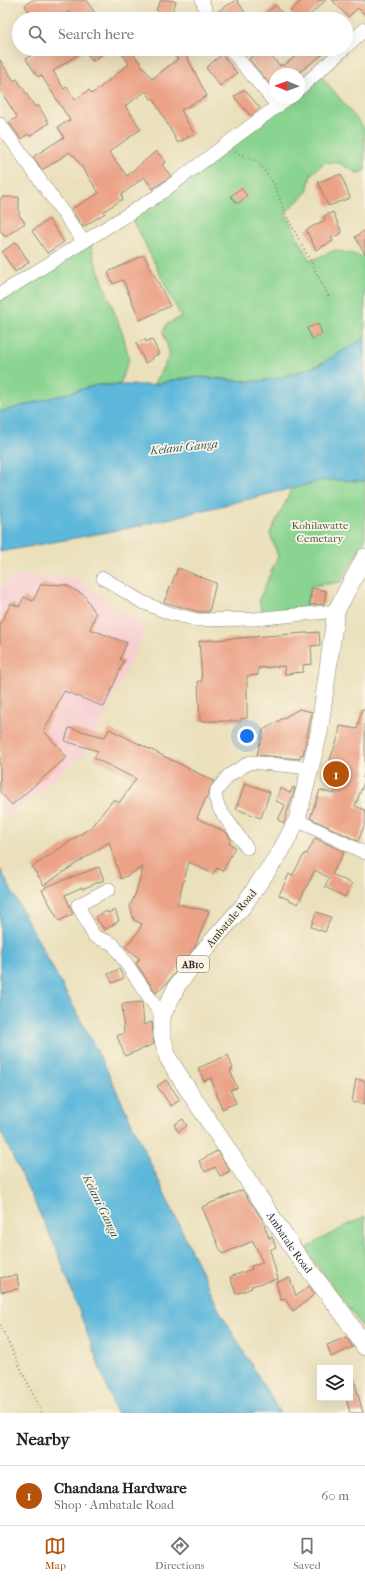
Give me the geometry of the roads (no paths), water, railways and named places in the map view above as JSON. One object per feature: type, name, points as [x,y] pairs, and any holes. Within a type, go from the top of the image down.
[{"type":"main road","name":"Ambatale Road","points":[[364,1343],[296,1253],[168,1058],[162,1036],[162,1016],[178,984],[207,947],[243,906],[281,851],[297,820],[319,733],[336,611],[365,557]]},
{"type":"street","points":[[202,0],[206,12]]},
{"type":"street","points":[[353,40],[365,29]]},
{"type":"street","points":[[237,56],[269,88]]},
{"type":"street","points":[[305,84],[336,56]]},
{"type":"street","points":[[0,294],[158,196],[280,104]]},
{"type":"street","points":[[0,124],[84,242]]},
{"type":"street","points":[[103,578],[142,602],[169,613],[198,620],[254,619],[336,611]]},
{"type":"street","points":[[247,848],[220,810],[215,797],[217,790],[228,776],[250,762],[310,768]]},
{"type":"street","points":[[297,820],[365,853]]},
{"type":"street","points":[[109,889],[78,905],[94,936],[113,944],[162,1016]]},
{"type":"water","name":"Kelani Ganga","points":[[365,338],[365,481],[326,480],[139,526],[0,552],[0,412],[97,385],[153,385],[173,380],[197,377],[251,382],[275,379],[319,365]]},
{"type":"water","name":"Kelani Ganga","points":[[0,869],[105,1066],[219,1310],[280,1413],[116,1413],[57,1250],[0,1130]]},
{"type":"place","name":"Chandana Hardware","points":[[336,774]]},
{"type":"park label","name":"Kohilawatte Cemetary","points":[[320,531]]}]
